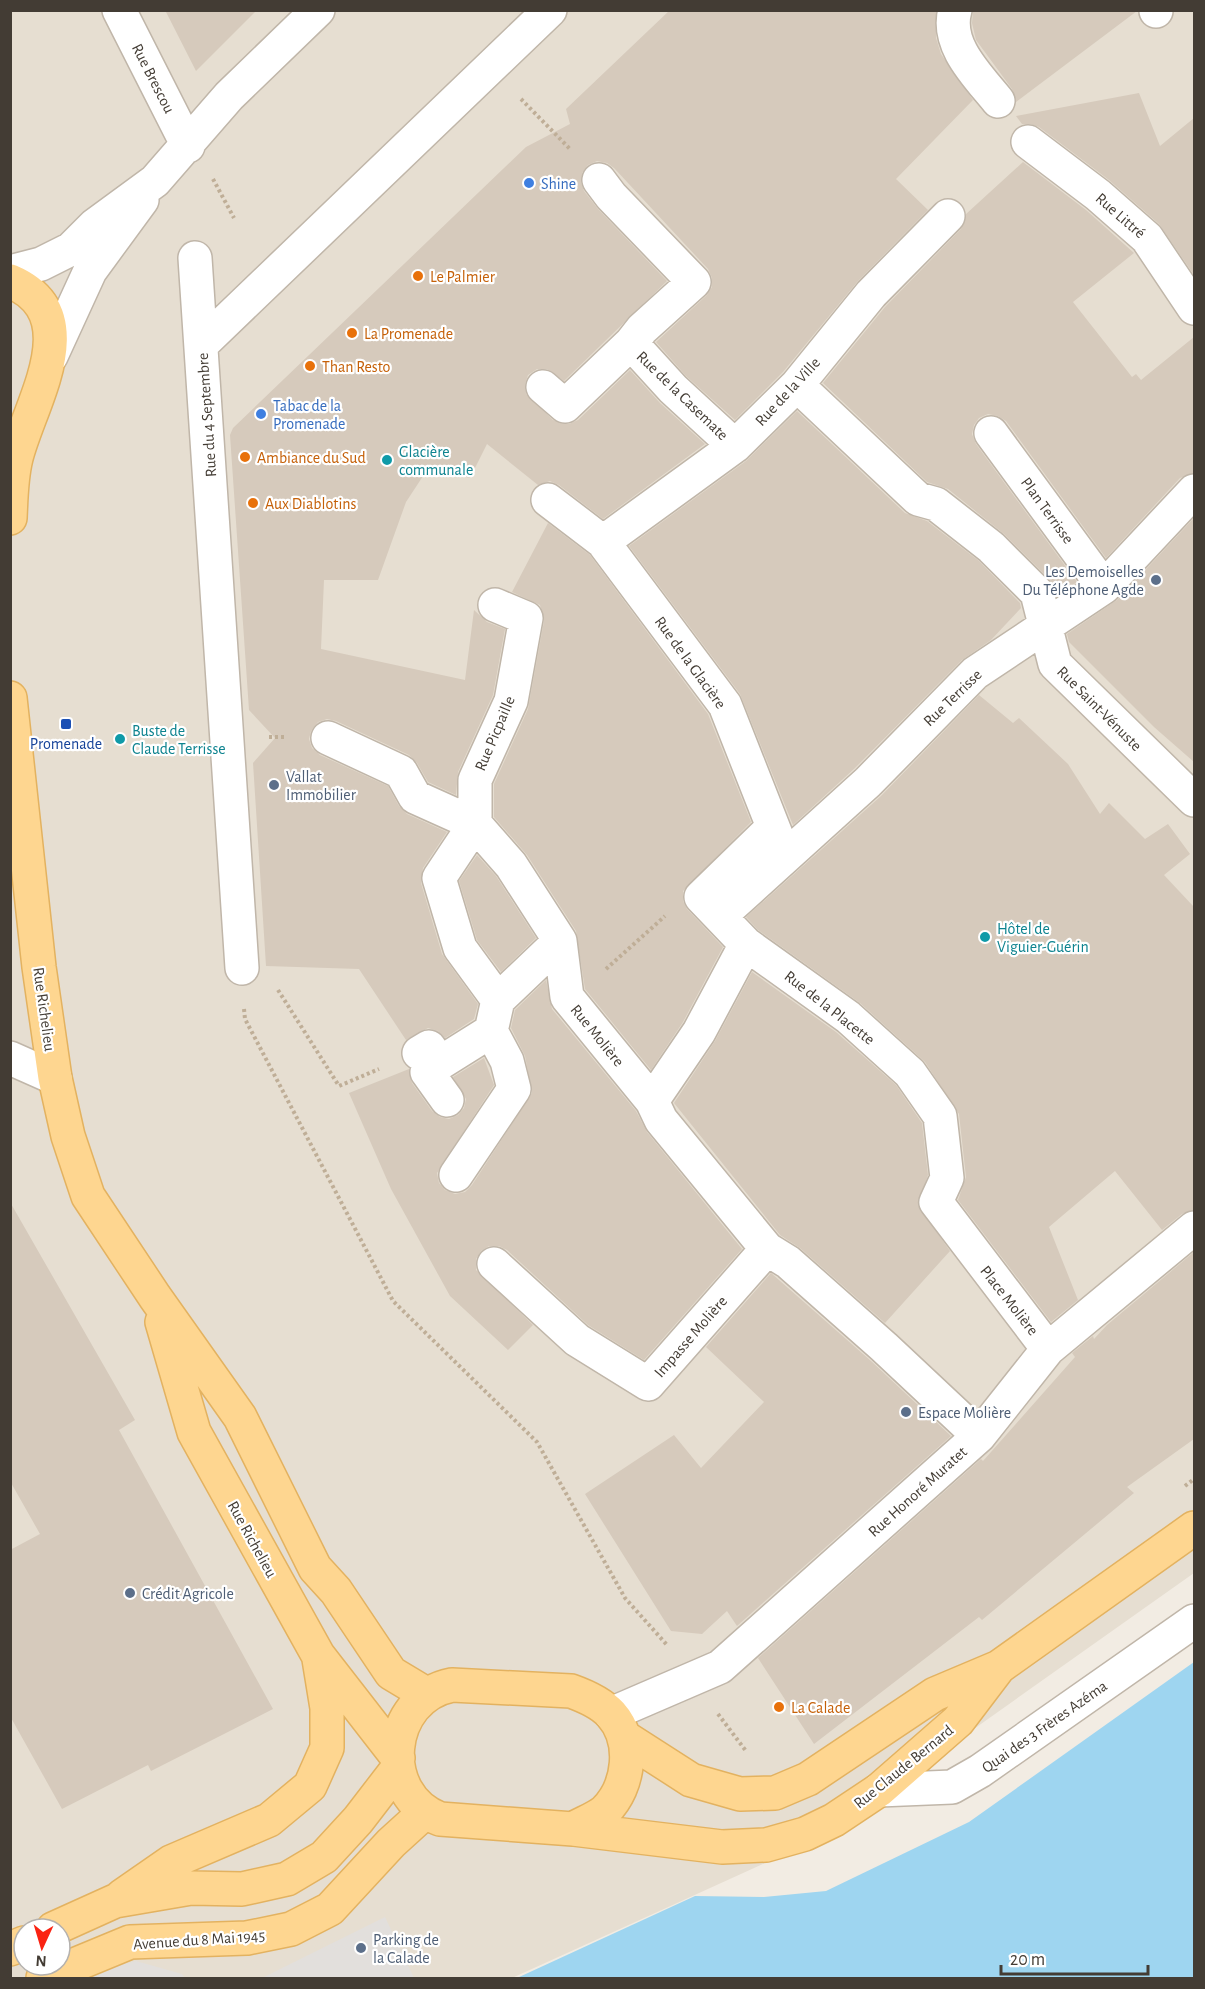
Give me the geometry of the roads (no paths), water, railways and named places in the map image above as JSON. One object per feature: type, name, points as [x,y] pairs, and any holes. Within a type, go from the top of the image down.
[{"type":"main road","points":[[10,281],[22,286],[41,305],[51,329],[48,365],[15,460],[10,518]]},
{"type":"main road","points":[[10,404],[24,398],[48,365]]},
{"type":"main road","name":"Rue Richelieu","points":[[10,698],[39,966],[55,1078],[68,1136],[88,1196],[155,1297],[240,1417],[315,1568],[336,1591],[391,1673],[426,1694]]},
{"type":"main road","name":"Rue Richelieu","points":[[155,1297],[194,1432],[318,1654],[398,1763]]},
{"type":"main road","name":"Rue Claude Bernard","points":[[617,1726],[691,1780],[740,1794],[775,1793],[808,1779],[935,1694],[999,1667],[1194,1528]]},
{"type":"main road","points":[[72,1920],[115,1901],[171,1862],[269,1820],[310,1786],[327,1748],[327,1708],[318,1654]]},
{"type":"main road","name":"Rue Claude Bernard","points":[[573,1829],[722,1847],[766,1845],[805,1834],[834,1820],[879,1790],[958,1721],[999,1667]]},
{"type":"main road","points":[[452,1685],[571,1691],[589,1698],[617,1726],[627,1764],[620,1791],[604,1812],[573,1829],[440,1819],[424,1813],[407,1795],[398,1763],[400,1729],[417,1703],[426,1694],[452,1685]]},
{"type":"main road","points":[[115,1901],[191,1888],[242,1889],[287,1879],[324,1857],[358,1820],[398,1763]]},
{"type":"main road","name":"Avenue du 8 Mai 1945","points":[[43,1978],[101,1952],[130,1942],[247,1938],[291,1929],[330,1909],[391,1843],[424,1813]]},
{"type":"street","name":"Rue Brescou","points":[[119,10],[198,158]]},
{"type":"street","points":[[10,272],[41,264],[71,249],[95,225],[155,181],[198,158],[229,96],[318,10]]},
{"type":"street","name":"Rue du 4 Septembre","points":[[242,975],[201,345],[550,10]]},
{"type":"street","points":[[955,10],[952,22],[960,51],[998,101]]},
{"type":"street","name":"Rue Littré","points":[[1028,142],[1098,195],[1147,238],[1194,308]]},
{"type":"street","name":"Rue de la Casemate","points":[[543,387],[565,406],[631,344],[642,329],[694,282],[611,196],[599,180]]},
{"type":"street","points":[[48,365],[90,271],[114,243],[155,181]]},
{"type":"street","name":"Rue de la Ville","points":[[603,542],[735,446],[797,385],[872,294],[948,216]]},
{"type":"street","points":[[195,258],[201,345]]},
{"type":"street","name":"Rue de la Casemate","points":[[631,344],[673,389],[735,446]]},
{"type":"street","name":"Rue Saint-Vénuste","points":[[797,385],[918,499],[936,504],[1006,562],[1037,592],[1055,664],[1194,800]]},
{"type":"street","name":"Plan Terrisse","points":[[991,434],[1104,587]]},
{"type":"street","name":"Rue Terrisse","points":[[710,907],[779,843],[868,782],[975,673],[1104,587],[1194,491]]},
{"type":"street","name":"Rue de la Glacière","points":[[548,500],[603,542],[725,705],[779,843]]},
{"type":"street","name":"Rue Picpaille","points":[[475,824],[475,780],[511,701],[526,618],[495,605]]},
{"type":"street","name":"Rue Molière","points":[[328,738],[401,772],[415,797],[475,824],[511,865],[560,941],[567,997],[652,1101],[661,1120],[767,1249],[788,1263],[884,1347],[979,1436]]},
{"type":"street","points":[[456,1175],[514,1089],[495,1016],[460,948],[440,878],[475,824]]},
{"type":"street","name":"Rue de la Placette","points":[[710,907],[746,944],[848,1017],[910,1073],[940,1116],[947,1178],[936,1202],[973,1251]]},
{"type":"street","points":[[447,1100],[427,1072],[429,1058],[495,1016],[560,941]]},
{"type":"street","points":[[652,1101],[699,1032],[746,944]]},
{"type":"street","points":[[10,1058],[55,1078]]},
{"type":"street","name":"Rue Honoré Muratet","points":[[617,1726],[695,1678],[720,1667],[979,1436],[1048,1349],[1194,1228]]},
{"type":"street","name":"Impasse Molière","points":[[494,1264],[577,1340],[648,1384],[767,1249]]},
{"type":"street","name":"Place Molière","points":[[973,1251],[1048,1349]]},
{"type":"street","name":"Quai des 3 Frères Azéma","points":[[879,1790],[952,1788],[980,1771],[1194,1621]]},
{"type":"water","points":[[1194,1662],[1194,1978],[517,1978],[695,1896],[764,1897],[826,1891],[969,1822]]},
{"type":"place","name":"Shine","points":[[529,183]]},
{"type":"place","name":"Le Palmier","points":[[418,276]]},
{"type":"place","name":"La Promenade","points":[[352,333]]},
{"type":"place","name":"Than Resto","points":[[310,366]]},
{"type":"place","name":"Tabac de la Promenade","points":[[261,414]]},
{"type":"place","name":"Ambiance du Sud","points":[[245,457]]},
{"type":"place","name":"Glacière communale","points":[[387,460]]},
{"type":"place","name":"Aux Diablotins","points":[[253,503]]},
{"type":"place","name":"Les Demoiselles Du Téléphone Agde","points":[[1156,580]]},
{"type":"place","name":"Promenade","points":[[66,724]]},
{"type":"place","name":"Buste de Claude Terrisse","points":[[120,739]]},
{"type":"place","name":"Vallat Immobilier","points":[[274,785]]},
{"type":"place","name":"Hôtel de Viguier-Guérin","points":[[985,937]]},
{"type":"place","name":"Espace Molière","points":[[906,1412]]},
{"type":"place","name":"Crédit Agricole","points":[[130,1593]]},
{"type":"place","name":"La Calade","points":[[779,1707]]},
{"type":"place","name":"Parking de la Calade","points":[[361,1948]]}]
